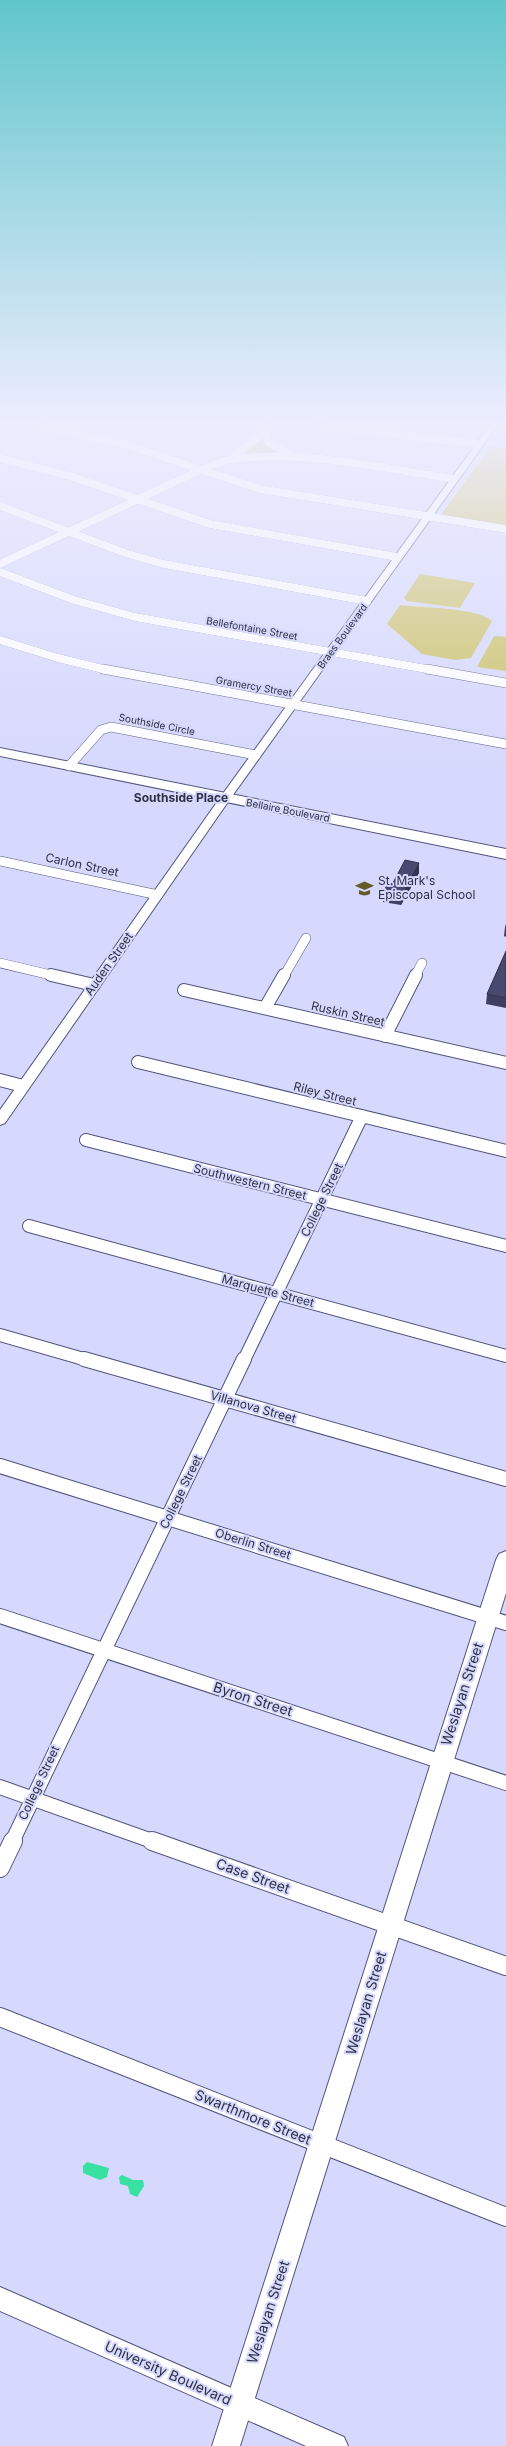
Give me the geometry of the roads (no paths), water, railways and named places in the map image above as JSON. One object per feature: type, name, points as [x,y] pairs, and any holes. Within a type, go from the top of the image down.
[{"type":"main road","name":"Bellaire Boulevard","points":[[0,752],[33,765],[504,859]]},
{"type":"main road","name":"Bellaire Boulevard","points":[[0,764],[70,766],[222,803]]},
{"type":"main road","name":"Weslayan Street","points":[[226,2446],[441,1762],[496,1620],[506,1560]]},
{"type":"street","points":[[0,564],[52,540]]},
{"type":"street","points":[[91,540],[128,554],[164,564],[367,601]]},
{"type":"street","points":[[296,540],[397,557]]},
{"type":"street","name":"Braes Boulevard","points":[[222,803],[410,540]]},
{"type":"street","name":"Bellefontaine Street","points":[[0,572],[59,595],[128,615],[506,683]]},
{"type":"street","name":"Gramercy Street","points":[[0,640],[58,658],[124,674],[506,744]]},
{"type":"street","name":"Southside Circle","points":[[70,766],[101,730],[112,727],[256,755]]},
{"type":"street","name":"Auden Street","points":[[0,1120],[222,803]]},
{"type":"street","name":"Carlon Street","points":[[0,861],[158,894]]},
{"type":"street","points":[[266,1008],[306,938]]},
{"type":"street","points":[[0,963],[94,985]]},
{"type":"street","points":[[385,1036],[422,963]]},
{"type":"street","name":"Ruskin Street","points":[[184,990],[506,1063]]},
{"type":"street","name":"Riley Street","points":[[138,1062],[506,1151]]},
{"type":"street","points":[[0,1080],[23,1086]]},
{"type":"street","name":"College Street","points":[[0,1868],[103,1650],[169,1518],[362,1116]]},
{"type":"street","name":"Southwestern Street","points":[[86,1140],[506,1246]]},
{"type":"street","name":"Marquette Street","points":[[30,1226],[506,1356]]},
{"type":"street","name":"Villanova Street","points":[[0,1335],[506,1479]]},
{"type":"street","name":"Oberlin Street","points":[[0,1466],[496,1620]]},
{"type":"street","name":"Byron Street","points":[[0,1616],[506,1783]]},
{"type":"street","name":"Case Street","points":[[0,1786],[506,1966]]},
{"type":"street","name":"Swarthmore Street","points":[[0,2017],[506,2217]]},
{"type":"street","name":"University Boulevard","points":[[0,2299],[335,2446]]},
{"type":"place","name":"St. Mark's Episcopal School","points":[[365,888]]},
{"type":"district","name":"Southside Place","points":[[181,798]]}]
